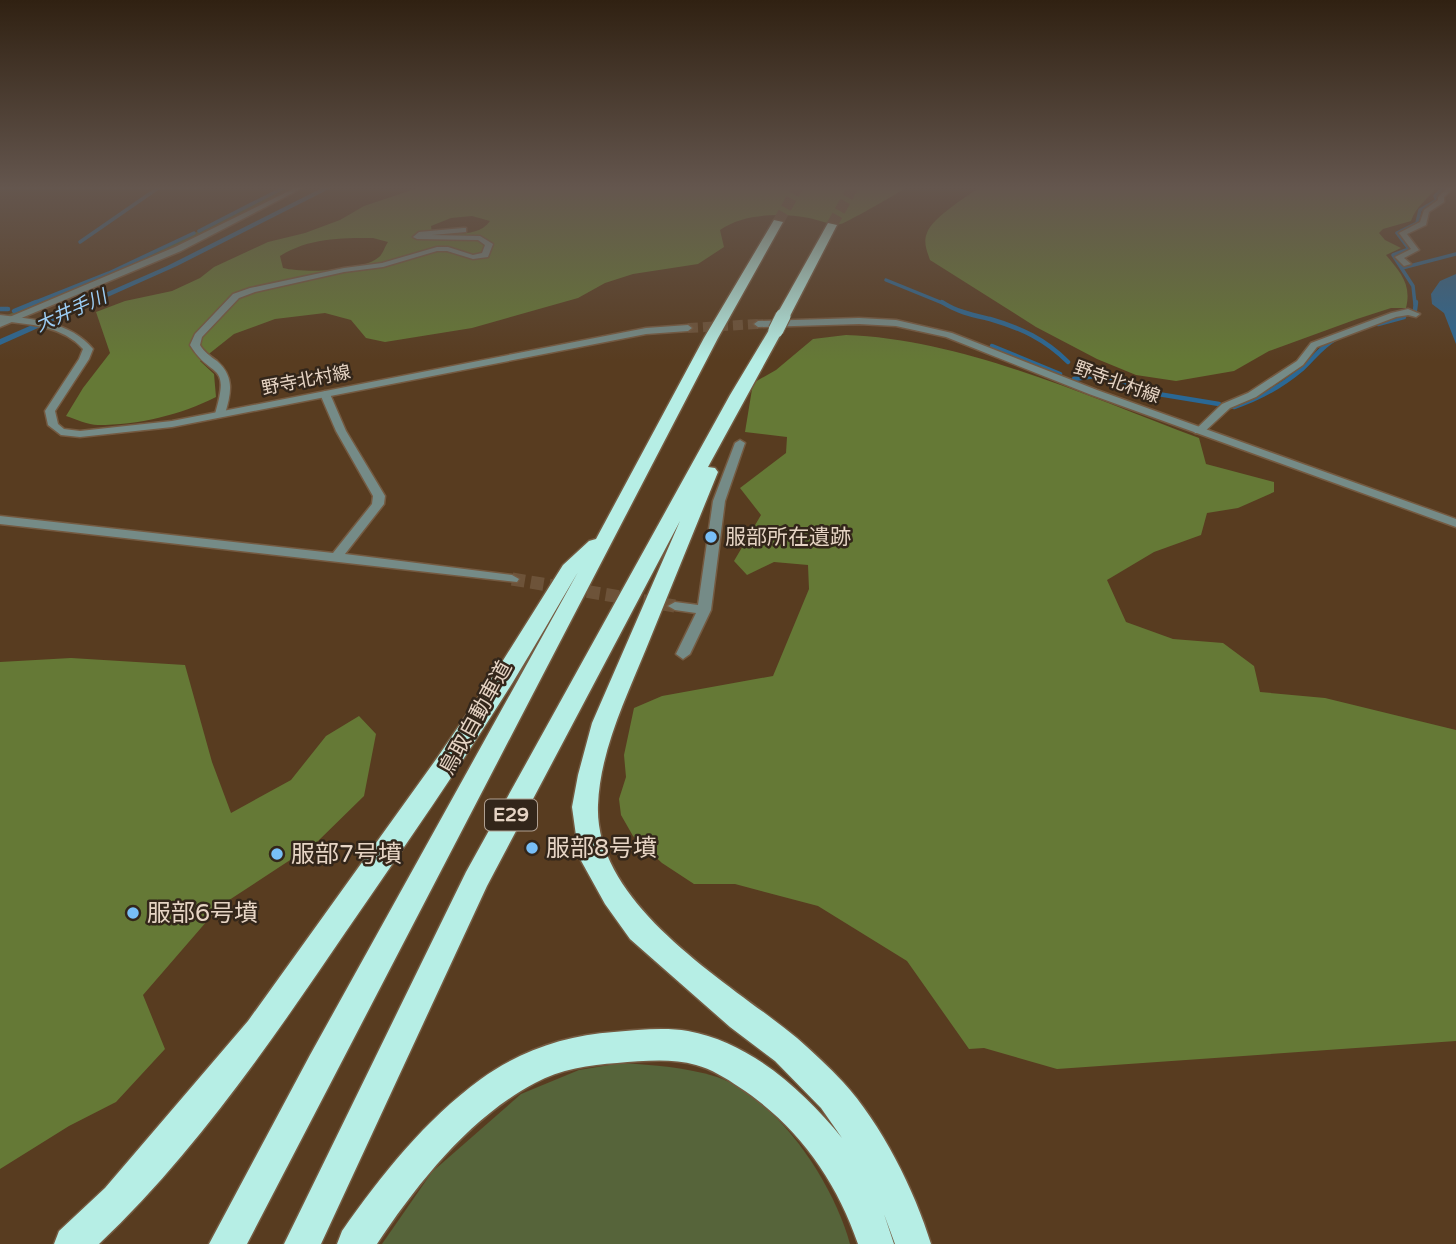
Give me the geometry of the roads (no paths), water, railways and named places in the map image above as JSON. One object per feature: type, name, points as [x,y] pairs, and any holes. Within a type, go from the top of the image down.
[{"type":"highway","name":"鳥取自動車道","points":[[227,1244],[424,870],[610,531],[738,284],[763,245]]},
{"type":"highway","name":"E29","points":[[302,1244],[476,880],[821,245]]},
{"type":"highway","points":[[738,395],[691,518],[604,723],[590,775],[585,807],[593,857],[640,930],[741,1016],[786,1050],[833,1096],[873,1153],[907,1223],[913,1244]]},
{"type":"highway","points":[[72,1244],[118,1201],[259,1032],[446,765],[505,676],[570,569],[610,531]]},
{"type":"highway","points":[[355,1244],[403,1176],[458,1120],[511,1079],[549,1060],[579,1051],[658,1045],[704,1051],[757,1079],[799,1113],[846,1170],[876,1244]]},
{"type":"street","points":[[7,321],[186,245]]},
{"type":"street","points":[[220,414],[228,386],[223,372],[199,353],[195,345],[198,336],[236,296],[344,270],[383,265],[437,249],[448,249],[473,257],[485,255],[489,245]]},
{"type":"street","points":[[1407,264],[1399,257],[1415,250],[1412,245]]},
{"type":"street","points":[[1199,431],[1226,406],[1252,395],[1300,363],[1314,345],[1394,315],[1408,312],[1416,314]]},
{"type":"street","name":"野寺北村線","points":[[7,321],[58,330],[83,342],[88,349],[50,411],[54,425],[61,432],[80,434],[116,432],[220,414],[646,331],[688,328]]},
{"type":"street","name":"野寺北村線","points":[[758,324],[859,321],[896,323],[949,335],[1199,431],[1456,523]]},
{"type":"street","points":[[325,394],[341,431],[379,496],[378,504],[336,557]]},
{"type":"street","points":[[683,654],[704,610],[719,501],[740,443]]},
{"type":"street","points":[[0,520],[512,579]]},
{"type":"street","points":[[675,606],[704,610]]},
{"type":"water","name":"大井手川","points":[[209,245],[218,245],[0,345],[0,339]]},
{"type":"water","points":[[1456,274],[1456,344],[1444,313],[1432,304],[1431,294],[1440,281]]},
{"type":"waterway","name":"大井手川","points":[[35,302],[109,273],[168,245]]},
{"type":"waterway","points":[[1406,245],[1409,249],[1393,255],[1413,286],[1415,304]]},
{"type":"waterway","points":[[1402,268],[1456,254]]},
{"type":"waterway","points":[[886,280],[945,304]]},
{"type":"waterway","points":[[14,311],[35,302]]},
{"type":"waterway","points":[[31,304],[35,302]]},
{"type":"waterway","points":[[942,302],[959,311],[1022,330],[1068,362]]},
{"type":"waterway","points":[[1415,310],[1416,302]]},
{"type":"waterway","points":[[0,309],[8,309]]},
{"type":"waterway","points":[[1378,324],[1404,317]]},
{"type":"waterway","points":[[1234,407],[1287,381],[1335,339]]},
{"type":"waterway","points":[[992,346],[1060,374]]},
{"type":"waterway","points":[[1074,379],[1095,376],[1158,394],[1219,404]]},
{"type":"tunnel","points":[[688,328],[758,324]]},
{"type":"tunnel","points":[[512,579],[675,606]]},
{"type":"place","name":"服部所在遺跡","points":[[711,537]]},
{"type":"place","name":"服部8号墳","points":[[532,848]]},
{"type":"place","name":"服部7号墳","points":[[277,854]]},
{"type":"place","name":"服部6号墳","points":[[133,913]]}]
